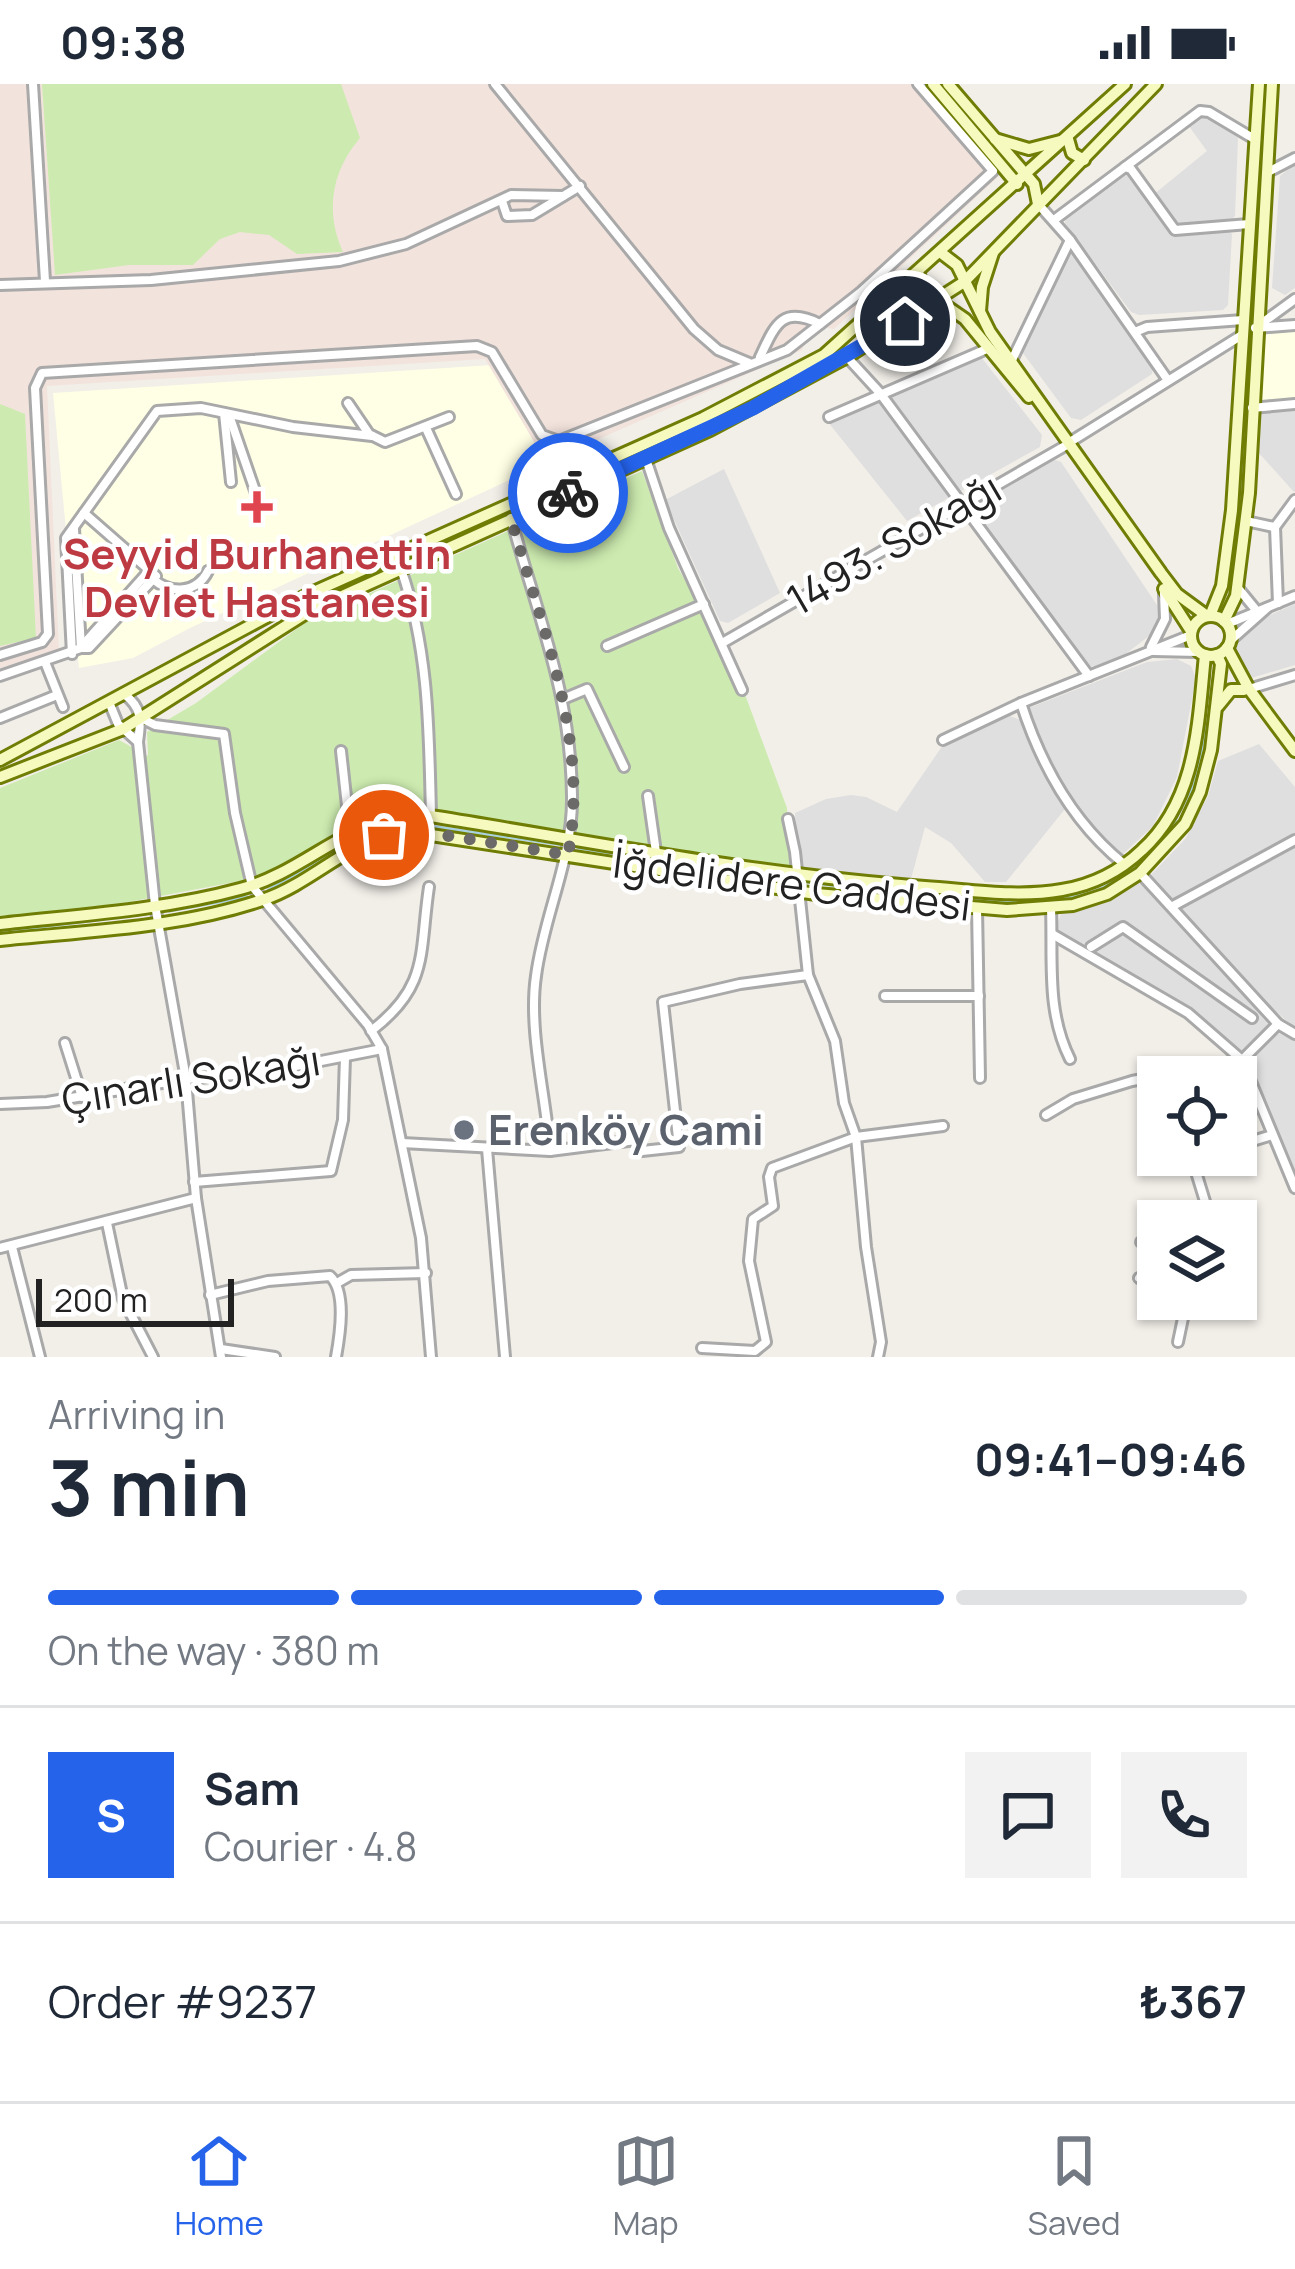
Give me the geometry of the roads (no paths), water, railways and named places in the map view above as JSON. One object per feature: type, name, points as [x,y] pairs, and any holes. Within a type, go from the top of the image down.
[{"type":"street","points":[[33,84],[45,281]]},
{"type":"street","points":[[495,84],[694,329],[718,350],[755,361]]},
{"type":"street","points":[[0,655],[42,642],[48,634],[35,388],[45,372],[477,346],[492,352],[539,432],[555,441],[787,350],[861,292],[993,170],[918,84]]},
{"type":"street","points":[[932,84],[1021,180],[1036,187],[1038,204],[1070,240],[1167,379]]},
{"type":"street","points":[[948,84],[995,139],[1021,180]]},
{"type":"street","points":[[0,760],[322,587],[757,391],[835,348],[1125,84]]},
{"type":"street","points":[[0,777],[123,728],[292,620],[730,420],[848,357],[964,282],[1156,84]]},
{"type":"street","points":[[1216,651],[1237,586],[1246,521],[1252,408],[1249,224],[1259,84]]},
{"type":"street","points":[[943,740],[1191,633],[1220,596],[1268,172],[1272,84]]},
{"type":"street","points":[[1054,220],[1196,112],[1209,112],[1257,141]]},
{"type":"street","points":[[995,139],[1029,149],[1068,139]]},
{"type":"street","points":[[1068,139],[1072,154],[1084,160]]},
{"type":"street","points":[[1268,172],[1295,158]]},
{"type":"street","points":[[1125,167],[1175,230],[1249,224]]},
{"type":"street","points":[[503,199],[505,214],[518,218],[532,215],[580,186]]},
{"type":"street","points":[[0,285],[151,280],[352,258],[418,239],[519,193],[563,196]]},
{"type":"street","points":[[1011,362],[1070,240]]},
{"type":"street","points":[[940,252],[957,265],[980,314],[1011,362],[1177,594],[1208,616],[1226,622],[1295,596]]},
{"type":"street","points":[[980,314],[993,252]]},
{"type":"street","points":[[918,273],[923,287],[965,319],[1068,444]]},
{"type":"street","name":"1493. Sokağı","points":[[724,642],[1068,444],[1295,299]]},
{"type":"street","points":[[755,361],[787,317],[797,315],[820,324]]},
{"type":"street","points":[[1135,332],[1147,327],[1295,325]]},
{"type":"street","points":[[830,416],[989,348]]},
{"type":"street","points":[[848,357],[880,392],[1089,676]]},
{"type":"street","points":[[348,403],[372,436]]},
{"type":"street","points":[[1252,408],[1295,404]]},
{"type":"street","points":[[76,651],[74,527],[157,411],[191,408],[389,442],[449,417]]},
{"type":"street","points":[[226,414],[231,482]]},
{"type":"street","points":[[226,414],[261,508]]},
{"type":"street","points":[[426,428],[456,494]]},
{"type":"street","points":[[646,458],[669,528],[742,690]]},
{"type":"street","points":[[1147,651],[1216,651],[1273,605],[1275,527],[1295,500]]},
{"type":"street","points":[[84,513],[165,587],[186,589],[201,583],[208,571]]},
{"type":"street","points":[[511,518],[549,637],[563,699],[571,772],[571,839],[535,978],[550,1151]]},
{"type":"street","points":[[1246,521],[1275,527]]},
{"type":"street","points":[[1150,562],[1191,633],[1216,651],[1295,752]]},
{"type":"street","points":[[400,567],[420,635],[431,734],[431,816]]},
{"type":"street","points":[[0,676],[88,648],[152,574]]},
{"type":"street","points":[[1147,651],[1165,620],[1162,586]]},
{"type":"street","points":[[1237,586],[1256,610]]},
{"type":"street","points":[[1189,604],[1220,596]]},
{"type":"street","points":[[607,646],[704,604]]},
{"type":"street","name":"İğdelidere Caddesi","points":[[0,924],[155,905],[252,886],[380,818],[431,816],[797,875],[1021,894],[1080,886],[1124,864],[1149,844],[1177,806],[1216,651]]},
{"type":"street","name":"İğdelidere Caddesi","points":[[0,940],[158,921],[262,900],[306,880],[374,838],[397,832],[424,832],[798,892],[977,908],[1051,908],[1096,898],[1140,874],[1170,845],[1192,813],[1216,715],[1221,664],[1216,651]]},
{"type":"street","points":[[45,662],[63,706]]},
{"type":"street","points":[[1200,706],[1216,715],[1231,690],[1295,675]]},
{"type":"street","points":[[563,699],[587,689],[624,767]]},
{"type":"street","points":[[0,718],[57,694]]},
{"type":"street","points":[[124,694],[141,718],[138,742],[155,905],[186,1079],[196,1198],[221,1353],[274,1357]]},
{"type":"street","points":[[109,702],[123,728],[138,742]]},
{"type":"street","points":[[1021,703],[1038,749],[1065,798],[1094,836],[1124,864]]},
{"type":"street","points":[[141,718],[155,725],[224,734],[252,886],[382,1049],[426,1273],[431,1357]]},
{"type":"street","points":[[341,752],[350,833]]},
{"type":"street","points":[[648,796],[656,852]]},
{"type":"street","points":[[788,819],[808,975],[835,1041],[844,1103],[856,1137],[878,1357]]},
{"type":"street","points":[[1173,906],[1295,840]]},
{"type":"street","points":[[1140,874],[1278,1024],[1295,1034]]},
{"type":"street","points":[[371,1031],[406,997],[419,973],[429,887]]},
{"type":"street","points":[[977,908],[980,1078]]},
{"type":"street","points":[[1051,908],[1052,1010],[1070,1059]]},
{"type":"street","points":[[1091,947],[1123,927],[1252,1018]]},
{"type":"street","points":[[1052,934],[1188,1013],[1237,1056]]},
{"type":"street","points":[[402,1143],[550,1151],[636,1140],[642,1151],[679,1147],[663,1002],[740,984],[808,975]]},
{"type":"street","points":[[885,996],[979,995]]},
{"type":"street","points":[[1246,1056],[1278,1024]]},
{"type":"street","points":[[65,1043],[82,1097]]},
{"type":"street","name":"Çınarlı Sokağı","points":[[0,1104],[260,1073],[382,1049]]},
{"type":"street","points":[[194,1182],[331,1171],[343,1120],[345,1057]]},
{"type":"street","points":[[1046,1115],[1073,1099],[1137,1080]]},
{"type":"street","points":[[1257,1098],[1295,1188]]},
{"type":"street","points":[[701,1348],[755,1351],[766,1342],[748,1241],[753,1219],[774,1204],[772,1168],[856,1137],[943,1126]]},
{"type":"street","points":[[1257,1140],[1272,1136]]},
{"type":"street","points":[[487,1149],[505,1357]]},
{"type":"street","points":[[0,1248],[196,1198]]},
{"type":"street","points":[[107,1223],[124,1299],[153,1357]]},
{"type":"street","points":[[12,1247],[40,1357]]},
{"type":"street","points":[[337,1283],[351,1275],[426,1273]]},
{"type":"street","points":[[210,1295],[320,1275],[337,1283]]},
{"type":"street","points":[[336,1357],[340,1332],[337,1283]]},
{"type":"street","points":[[1178,1342],[1181,1320]]},
{"type":"waterway","points":[[1228,587],[1241,484],[1265,84]]},
{"type":"waterway","points":[[1210,701],[1214,672]]},
{"type":"waterway","points":[[1167,836],[1195,782],[1208,718]]},
{"type":"waterway","points":[[402,822],[563,845]]},
{"type":"waterway","points":[[268,890],[370,830]]},
{"type":"waterway","points":[[578,848],[804,882],[1014,901],[1086,894],[1119,878],[1148,856]]},
{"type":"waterway","points":[[169,911],[247,897]]},
{"type":"waterway","points":[[0,932],[146,914]]},
{"type":"place","name":"Seyyid Burhanettin Devlet Hastanesi","points":[[257,507]]},
{"type":"place","name":"Erenköy Cami","points":[[464,1130]]}]
